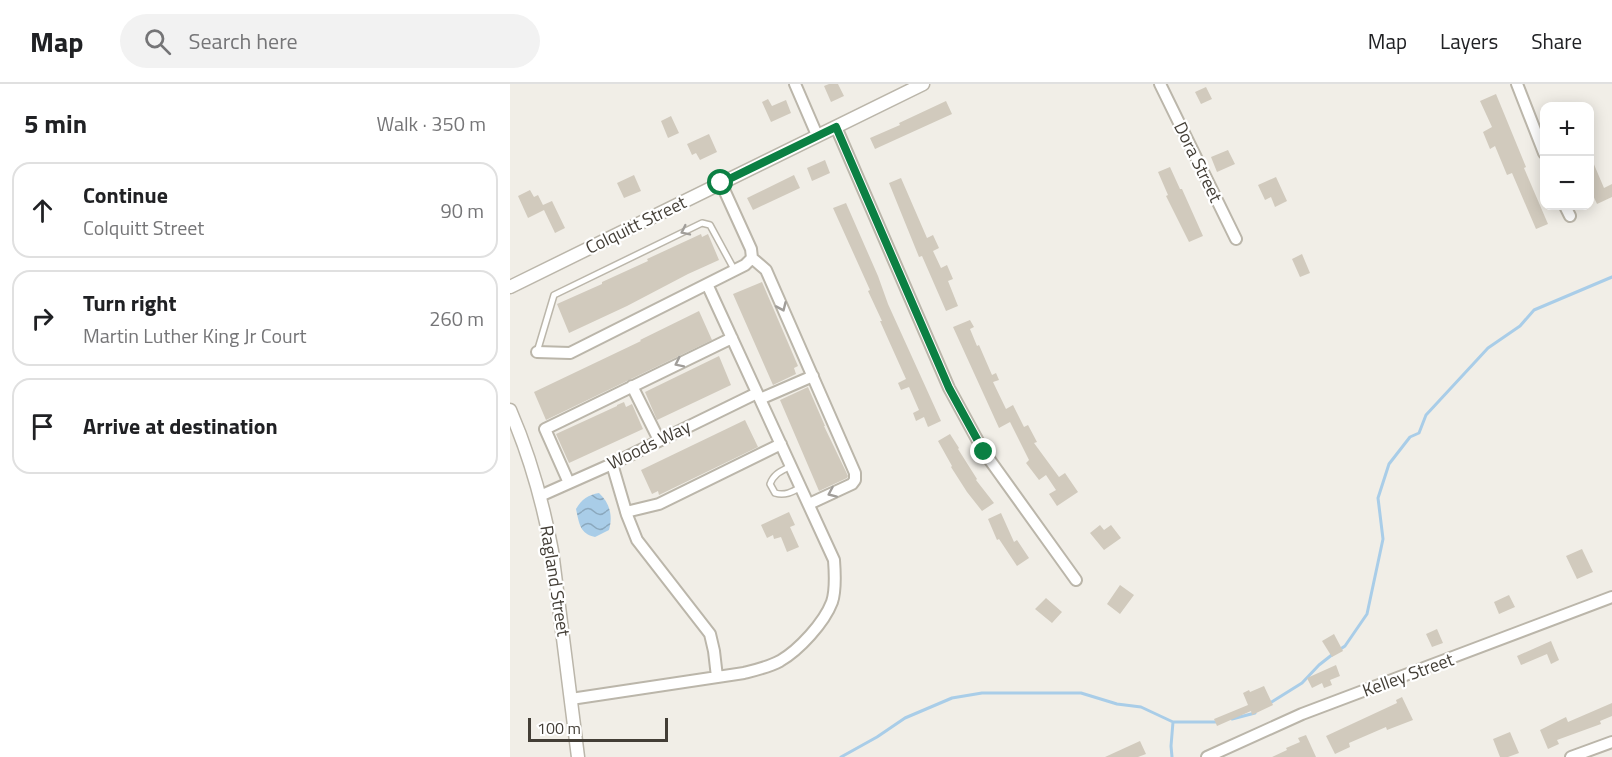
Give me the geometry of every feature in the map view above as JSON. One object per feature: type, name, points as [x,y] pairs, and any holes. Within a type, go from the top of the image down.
[{"type":"street","points":[[795,84],[817,135]]},
{"type":"street","name":"Colquitt Street","points":[[510,287],[923,84]]},
{"type":"street","name":"Dora Street","points":[[1160,84],[1236,239]]},
{"type":"street","points":[[1517,84],[1540,141]]},
{"type":"street","points":[[836,127],[949,388],[984,452],[1076,580]]},
{"type":"street","points":[[721,183],[751,249],[752,258],[766,270],[855,473],[855,480],[852,484],[809,504]]},
{"type":"street","points":[[1567,210],[1570,216]]},
{"type":"street","points":[[537,352],[570,354],[735,271],[752,258]]},
{"type":"street","points":[[571,699],[764,668],[781,661],[803,643],[822,620],[832,600],[835,577],[834,560],[707,284]]},
{"type":"street","points":[[569,483],[544,429],[732,338]]},
{"type":"street","name":"Woods Way","points":[[540,496],[758,396],[813,376]]},
{"type":"street","points":[[632,386],[659,440]]},
{"type":"street","name":"Ragland Street","points":[[510,410],[540,496],[552,551],[578,757]]},
{"type":"street","points":[[626,512],[659,504],[781,444]]},
{"type":"street","points":[[612,464],[637,540],[710,634],[717,677]]},
{"type":"street","name":"Kelley Street","points":[[1207,757],[1302,714],[1612,597]]},
{"type":"street","points":[[1571,757],[1612,742]]},
{"type":"lane","points":[[537,352],[554,295],[702,223],[710,225],[735,271]]},
{"type":"lane","points":[[791,466],[772,477],[771,484],[775,493],[787,494],[801,487]]},
{"type":"water","points":[[599,493],[608,505],[611,520],[609,530],[595,537],[583,531],[576,509],[586,498]]},
{"type":"building","points":[[838,84],[844,96],[831,102],[824,86]]},
{"type":"building","points":[[1206,87],[1212,99],[1201,104],[1195,92]]},
{"type":"building","points":[[1496,94],[1526,167],[1524,168],[1540,210],[1548,224],[1536,229],[1512,173],[1507,175],[1495,146],[1490,149],[1483,132],[1492,127],[1480,101]]},
{"type":"building","points":[[768,99],[772,106],[786,100],[791,113],[771,122],[762,102]]},
{"type":"building","points":[[946,101],[952,114],[875,149],[870,138]]},
{"type":"building","points":[[671,116],[679,133],[668,138],[661,121]]},
{"type":"building","points":[[709,134],[717,152],[700,160],[696,153],[692,155],[687,144]]},
{"type":"building","points":[[1228,150],[1235,164],[1217,172],[1211,157]]},
{"type":"building","points":[[825,160],[830,173],[812,181],[807,168]]},
{"type":"building","points":[[1594,164],[1604,188],[1612,184],[1612,197],[1597,204],[1594,198]]},
{"type":"building","points":[[1170,167],[1203,236],[1189,242],[1166,196],[1168,195],[1158,172]]},
{"type":"building","points":[[634,175],[641,191],[624,198],[617,183]]},
{"type":"building","points":[[794,175],[800,188],[753,210],[747,198]]},
{"type":"building","points":[[1276,177],[1287,201],[1275,207],[1271,197],[1265,200],[1258,185]]},
{"type":"building","points":[[901,178],[927,238],[933,235],[939,248],[933,251],[941,268],[947,265],[953,279],[948,281],[958,306],[946,311],[922,256],[919,257],[889,183]]},
{"type":"building","points":[[530,190],[534,197],[538,195],[543,205],[552,201],[565,228],[555,233],[544,210],[528,218],[518,196]]},
{"type":"building","points":[[846,203],[888,304],[941,421],[928,427],[924,417],[916,421],[913,413],[919,410],[909,387],[901,390],[898,383],[906,379],[880,321],[882,321],[868,291],[870,290],[833,208]]},
{"type":"building","points":[[701,234],[702,237],[708,234],[719,260],[569,333],[557,304]]},
{"type":"building","points":[[1302,254],[1310,273],[1300,277],[1292,259]]},
{"type":"building","points":[[762,282],[798,366],[794,368],[796,374],[773,385],[733,294]]},
{"type":"building","points":[[699,311],[712,340],[546,420],[534,392]]},
{"type":"building","points":[[970,320],[974,327],[970,329],[977,346],[979,345],[992,375],[996,373],[999,380],[993,382],[1006,409],[1013,405],[1024,427],[1028,425],[1037,442],[1034,443],[1059,477],[1065,473],[1078,492],[1057,506],[1049,494],[1056,490],[1046,475],[1039,480],[1026,463],[1029,460],[1010,422],[999,428],[953,327]]},
{"type":"building","points":[[719,356],[731,385],[657,420],[645,392]]},
{"type":"building","points":[[808,387],[848,476],[819,491],[780,400]]},
{"type":"building","points":[[624,402],[626,407],[632,404],[643,429],[569,463],[556,434]]},
{"type":"building","points":[[745,420],[758,447],[659,495],[658,491],[652,494],[641,470]]},
{"type":"building","points":[[950,434],[976,480],[994,503],[982,511],[951,467],[938,441]]},
{"type":"building","points":[[789,512],[795,525],[790,527],[799,547],[787,552],[781,537],[774,539],[773,535],[767,538],[761,525]]},
{"type":"building","points":[[1001,513],[1014,542],[1017,540],[1029,558],[1017,566],[999,539],[997,540],[988,519]]},
{"type":"building","points":[[1100,525],[1104,530],[1111,525],[1121,538],[1104,550],[1090,533]]},
{"type":"building","points":[[1582,549],[1593,572],[1577,579],[1566,556]]},
{"type":"building","points":[[1120,585],[1134,595],[1120,614],[1107,604]]},
{"type":"building","points":[[1509,595],[1515,607],[1499,614],[1494,602]]},
{"type":"building","points":[[1046,598],[1062,612],[1052,623],[1035,609]]},
{"type":"building","points":[[1437,629],[1443,643],[1432,647],[1426,634]]},
{"type":"building","points":[[1334,634],[1343,651],[1332,657],[1322,641]]},
{"type":"building","points":[[1551,641],[1559,660],[1551,664],[1547,654],[1521,665],[1517,656]]},
{"type":"building","points":[[1336,665],[1340,676],[1330,680],[1332,685],[1324,688],[1322,683],[1312,688],[1307,678]]},
{"type":"building","points":[[1264,686],[1273,705],[1252,715],[1251,711],[1217,726],[1214,719],[1248,705],[1243,693]]},
{"type":"building","points":[[1402,697],[1413,720],[1387,730],[1386,727],[1349,743],[1350,747],[1335,754],[1326,736],[1397,703],[1396,700]]},
{"type":"building","points":[[1612,703],[1612,716],[1600,721],[1601,724],[1557,740],[1559,744],[1548,749],[1540,730],[1566,717],[1568,722]]},
{"type":"building","points":[[1510,732],[1519,753],[1500,757],[1493,739]]},
{"type":"building","points":[[1306,735],[1316,757],[1272,757],[1300,742],[1298,738]]},
{"type":"building","points":[[1140,741],[1146,754],[1138,757],[1105,757]]},
{"type":"waterway","points":[[1339,650],[1345,646],[1367,614],[1383,539],[1378,498],[1389,464],[1410,437],[1419,433],[1426,415],[1488,348],[1520,326],[1534,310],[1612,277]]},
{"type":"waterway","points":[[1270,703],[1302,683],[1333,654]]},
{"type":"waterway","points":[[841,757],[905,718],[952,698],[982,693],[1081,693],[1117,704],[1141,707],[1173,722],[1217,722]]},
{"type":"waterway","points":[[1232,719],[1255,713]]},
{"type":"waterway","points":[[1172,757],[1173,722]]},
{"type":"route","points":[[721,183],[836,127],[949,388],[984,452]]}]
